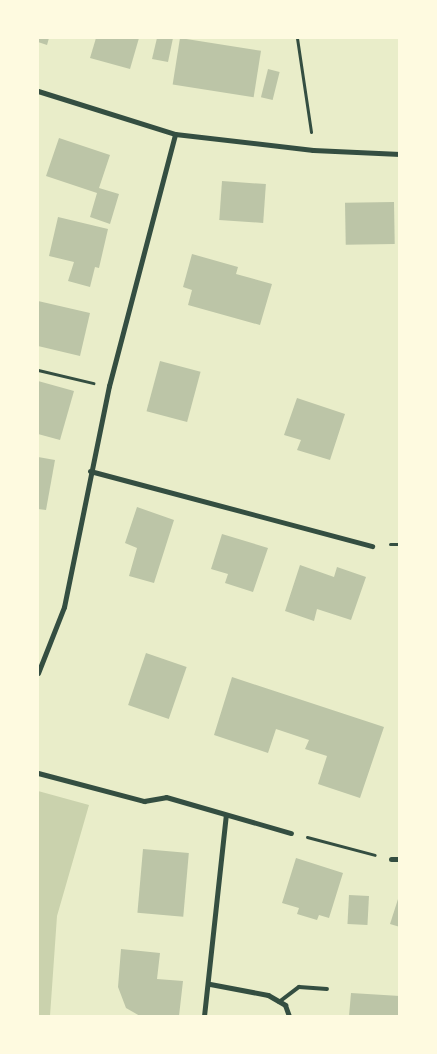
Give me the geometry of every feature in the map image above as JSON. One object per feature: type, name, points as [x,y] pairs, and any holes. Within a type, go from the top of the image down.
[{"type":"street","points":[[38,91],[175,134],[313,150],[400,154]]},
{"type":"street","points":[[38,673],[64,607],[90,471],[109,386],[175,134]]},
{"type":"street","points":[[90,471],[372,546]]},
{"type":"street","points":[[38,773],[144,801],[166,797],[292,833]]},
{"type":"street","points":[[204,1016],[210,984],[226,815]]},
{"type":"street","points":[[391,859],[400,860]]},
{"type":"street","points":[[210,984],[268,996],[285,1005],[289,1016]]},
{"type":"lane","points":[[279,1002],[299,987],[327,989]]},
{"type":"path","points":[[296,38],[313,150]]},
{"type":"path","points":[[38,370],[109,386]]},
{"type":"path","points":[[292,833],[391,859]]},
{"type":"green space","points":[[38,791],[89,805],[57,916],[50,1016],[38,1016]]},
{"type":"building","points":[[38,38],[49,38],[47,45],[38,42]]},
{"type":"building","points":[[96,38],[139,38],[130,69],[90,58]]},
{"type":"building","points":[[157,38],[173,38],[168,62],[152,59]]},
{"type":"building","points":[[180,38],[261,51],[254,97],[173,84]]},
{"type":"building","points":[[268,69],[280,72],[273,100],[261,97]]},
{"type":"building","points":[[59,138],[110,155],[99,188],[119,194],[110,224],[90,217],[97,193],[46,176]]},
{"type":"building","points":[[222,181],[266,184],[263,223],[219,220]]},
{"type":"building","points":[[394,202],[395,244],[346,245],[345,203]]},
{"type":"building","points":[[58,217],[108,229],[99,268],[95,267],[90,287],[68,281],[74,262],[49,256]]},
{"type":"building","points":[[192,254],[238,267],[236,274],[272,284],[260,325],[188,305],[192,290],[183,287]]},
{"type":"building","points":[[38,301],[90,313],[80,356],[38,346]]},
{"type":"building","points":[[160,361],[201,372],[187,422],[147,411]]},
{"type":"building","points":[[38,381],[74,391],[60,440],[38,434]]},
{"type":"building","points":[[297,398],[345,414],[330,460],[297,450],[301,440],[284,435]]},
{"type":"building","points":[[38,457],[55,460],[46,510],[38,509]]},
{"type":"building","points":[[137,507],[174,520],[154,583],[129,576],[137,548],[125,543]]},
{"type":"building","points":[[222,534],[268,548],[253,592],[225,583],[228,574],[211,569]]},
{"type":"building","points":[[300,565],[334,577],[337,567],[366,577],[351,620],[317,609],[314,621],[285,611]]},
{"type":"building","points":[[146,653],[187,667],[169,719],[128,705]]},
{"type":"building","points":[[232,677],[384,727],[360,798],[318,784],[327,756],[305,749],[309,740],[276,729],[268,753],[214,735]]},
{"type":"building","points":[[143,849],[189,853],[183,917],[137,913]]},
{"type":"building","points":[[296,858],[343,873],[329,918],[319,915],[317,920],[297,914],[299,908],[282,903]]},
{"type":"building","points":[[349,895],[369,896],[367,925],[347,924]]},
{"type":"building","points":[[400,896],[400,927],[390,924]]},
{"type":"building","points":[[121,949],[160,953],[157,979],[183,981],[179,1016],[140,1016],[126,1008],[118,987]]},
{"type":"building","points":[[351,993],[400,996],[400,1016],[349,1016]]}]
